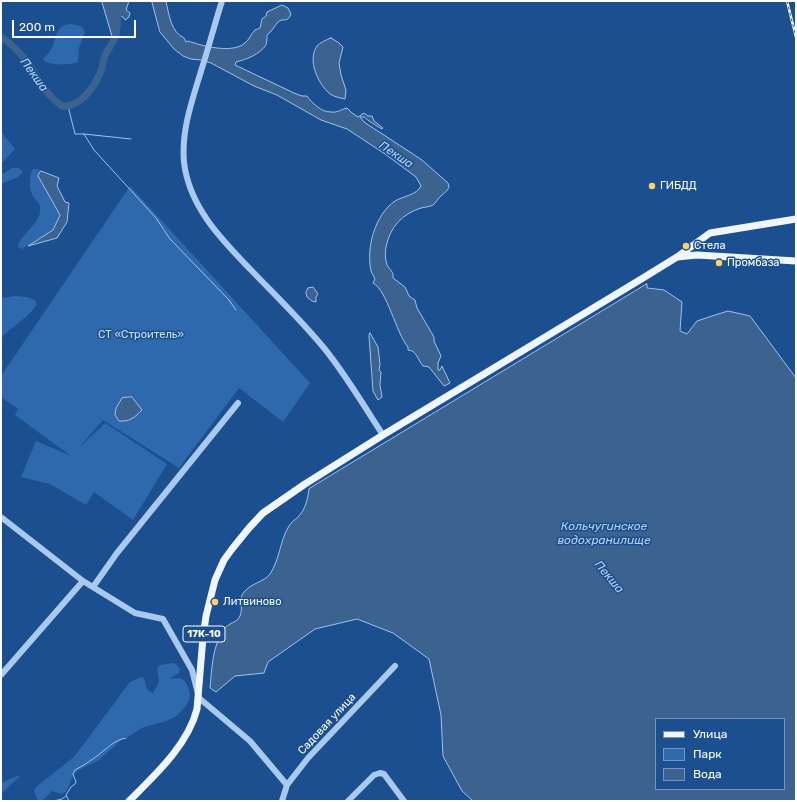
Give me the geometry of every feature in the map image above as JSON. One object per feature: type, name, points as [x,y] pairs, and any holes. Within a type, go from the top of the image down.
[{"type":"main road","points":[[383,435],[677,257],[710,233],[796,219]]},
{"type":"main road","points":[[677,257],[696,255],[796,261]]},
{"type":"main road","name":"17К-10","points":[[130,801],[156,774],[184,738],[196,715],[206,616],[215,580],[224,560],[239,538],[263,513],[305,484],[383,435]]},
{"type":"street","points":[[222,1],[192,98],[185,132],[184,162],[188,179],[198,204],[218,235],[307,328],[324,348],[342,372],[383,435]]},
{"type":"street","points":[[93,587],[117,553],[238,403]]},
{"type":"street","points":[[1,517],[83,581],[135,613],[163,619],[192,670],[198,698],[250,741],[287,785]]},
{"type":"street","points":[[1,675],[83,581]]},
{"type":"street","name":"Садовая улица","points":[[282,801],[287,785],[308,758],[395,666]]},
{"type":"street","points":[[348,801],[374,776],[380,773],[384,774],[404,801]]},
{"type":"green space","points":[[70,24],[81,27],[85,32],[79,48],[78,62],[60,64],[50,63],[43,60],[51,49],[60,29]]},
{"type":"green space","points":[[1,132],[15,149],[4,161],[1,162]]},
{"type":"green space","points":[[12,168],[19,168],[23,172],[18,177],[1,184],[1,175]]},
{"type":"green space","points":[[33,169],[41,171],[38,176],[60,215],[53,230],[22,249],[18,247],[21,239],[36,222],[40,213],[40,206],[33,197],[30,188],[30,178]]},
{"type":"green space","name":"СТ «Строитель»","points":[[130,186],[310,383],[283,422],[239,388],[179,468],[103,420],[78,449],[105,423],[167,464],[133,520],[94,492],[86,505],[50,484],[21,477],[36,441],[71,456],[15,415],[18,409],[1,397],[1,376]]},
{"type":"green space","points":[[16,296],[27,297],[35,300],[37,304],[30,314],[1,338],[1,298]]},
{"type":"green space","points":[[173,663],[180,669],[179,673],[169,679],[180,678],[184,680],[190,694],[188,702],[180,712],[170,719],[142,728],[126,738],[126,736],[99,760],[77,771],[74,774],[66,792],[61,794],[52,791],[42,801],[37,799],[34,790],[37,786],[74,757],[130,682],[141,677],[144,678],[149,691],[153,693],[159,682],[157,668],[160,665]]},
{"type":"green space","points":[[20,776],[1,794],[1,783]]},
{"type":"water","points":[[102,1],[129,1],[126,10],[130,13],[129,17],[125,20],[122,16],[115,21],[119,32],[115,42],[111,41],[112,37]]},
{"type":"water","points":[[152,1],[166,1],[173,27],[186,42],[188,41],[209,47],[225,49],[240,46],[245,43],[255,30],[260,28],[262,19],[266,16],[267,12],[282,5],[288,8],[291,14],[288,19],[278,22],[267,35],[266,45],[252,56],[236,62],[235,65],[294,93],[307,96],[320,109],[327,112],[335,112],[347,108],[358,117],[364,113],[368,116],[372,116],[374,121],[383,128],[382,129],[364,117],[360,117],[364,122],[422,160],[448,183],[449,187],[447,190],[433,205],[414,211],[398,222],[390,233],[385,254],[387,265],[393,278],[405,287],[409,296],[415,300],[417,308],[434,337],[434,341],[441,356],[438,363],[438,370],[440,370],[442,366],[450,383],[444,386],[429,367],[423,366],[415,353],[408,350],[408,347],[399,332],[383,294],[373,283],[375,279],[371,271],[371,242],[377,223],[382,214],[395,201],[419,189],[421,186],[416,177],[347,129],[321,120],[277,95],[254,86],[211,63],[183,56],[174,49],[160,32]]},
{"type":"water","points":[[331,38],[343,47],[339,63],[346,90],[345,99],[330,94],[315,72],[313,58],[314,52],[317,46]]},
{"type":"water","points":[[41,171],[59,178],[57,186],[65,202],[69,203],[67,222],[57,238],[28,246],[53,230],[60,215],[38,176]]},
{"type":"water","name":"Кольчугинское водохранилище","points":[[647,284],[647,288],[664,290],[682,302],[680,331],[687,334],[697,321],[728,311],[750,316],[796,378],[796,801],[473,801],[462,791],[443,756],[441,715],[429,659],[393,633],[357,619],[315,629],[268,662],[264,673],[235,676],[216,692],[210,688],[213,658],[220,636],[226,627],[239,618],[241,613],[241,597],[243,594],[248,588],[265,579],[270,574],[276,562],[286,531],[300,514],[307,500],[309,489]]},
{"type":"water","points":[[313,287],[318,294],[316,297],[316,302],[307,297],[306,293],[308,288]]},
{"type":"water","points":[[370,333],[378,347],[380,364],[379,370],[381,372],[380,385],[382,397],[378,400],[373,391]]},
{"type":"water","points":[[132,397],[142,410],[137,415],[126,421],[119,421],[115,415],[116,408],[122,398]]},
{"type":"waterway","name":"Пекша","points":[[1,37],[15,48],[23,57],[53,99],[62,106],[69,106],[87,94],[99,75],[104,57],[116,35],[119,1]]},
{"type":"waterway","points":[[68,106],[75,134],[84,134],[94,150],[156,218],[170,239],[229,300],[236,310]]},
{"type":"waterway","points":[[84,134],[131,139]]},
{"type":"waterway","points":[[69,801],[66,795],[76,782],[73,774],[75,770],[110,745],[126,738]]},
{"type":"waterway","points":[[54,801],[62,799],[66,796]]},
{"type":"railway","points":[[787,1],[796,37]]},
{"type":"place","name":"ГИБДД","points":[[652,186]]},
{"type":"place","name":"Стела","points":[[686,246]]},
{"type":"place","name":"Промбаза","points":[[719,263]]},
{"type":"place","name":"Литвиново","points":[[215,602]]}]
